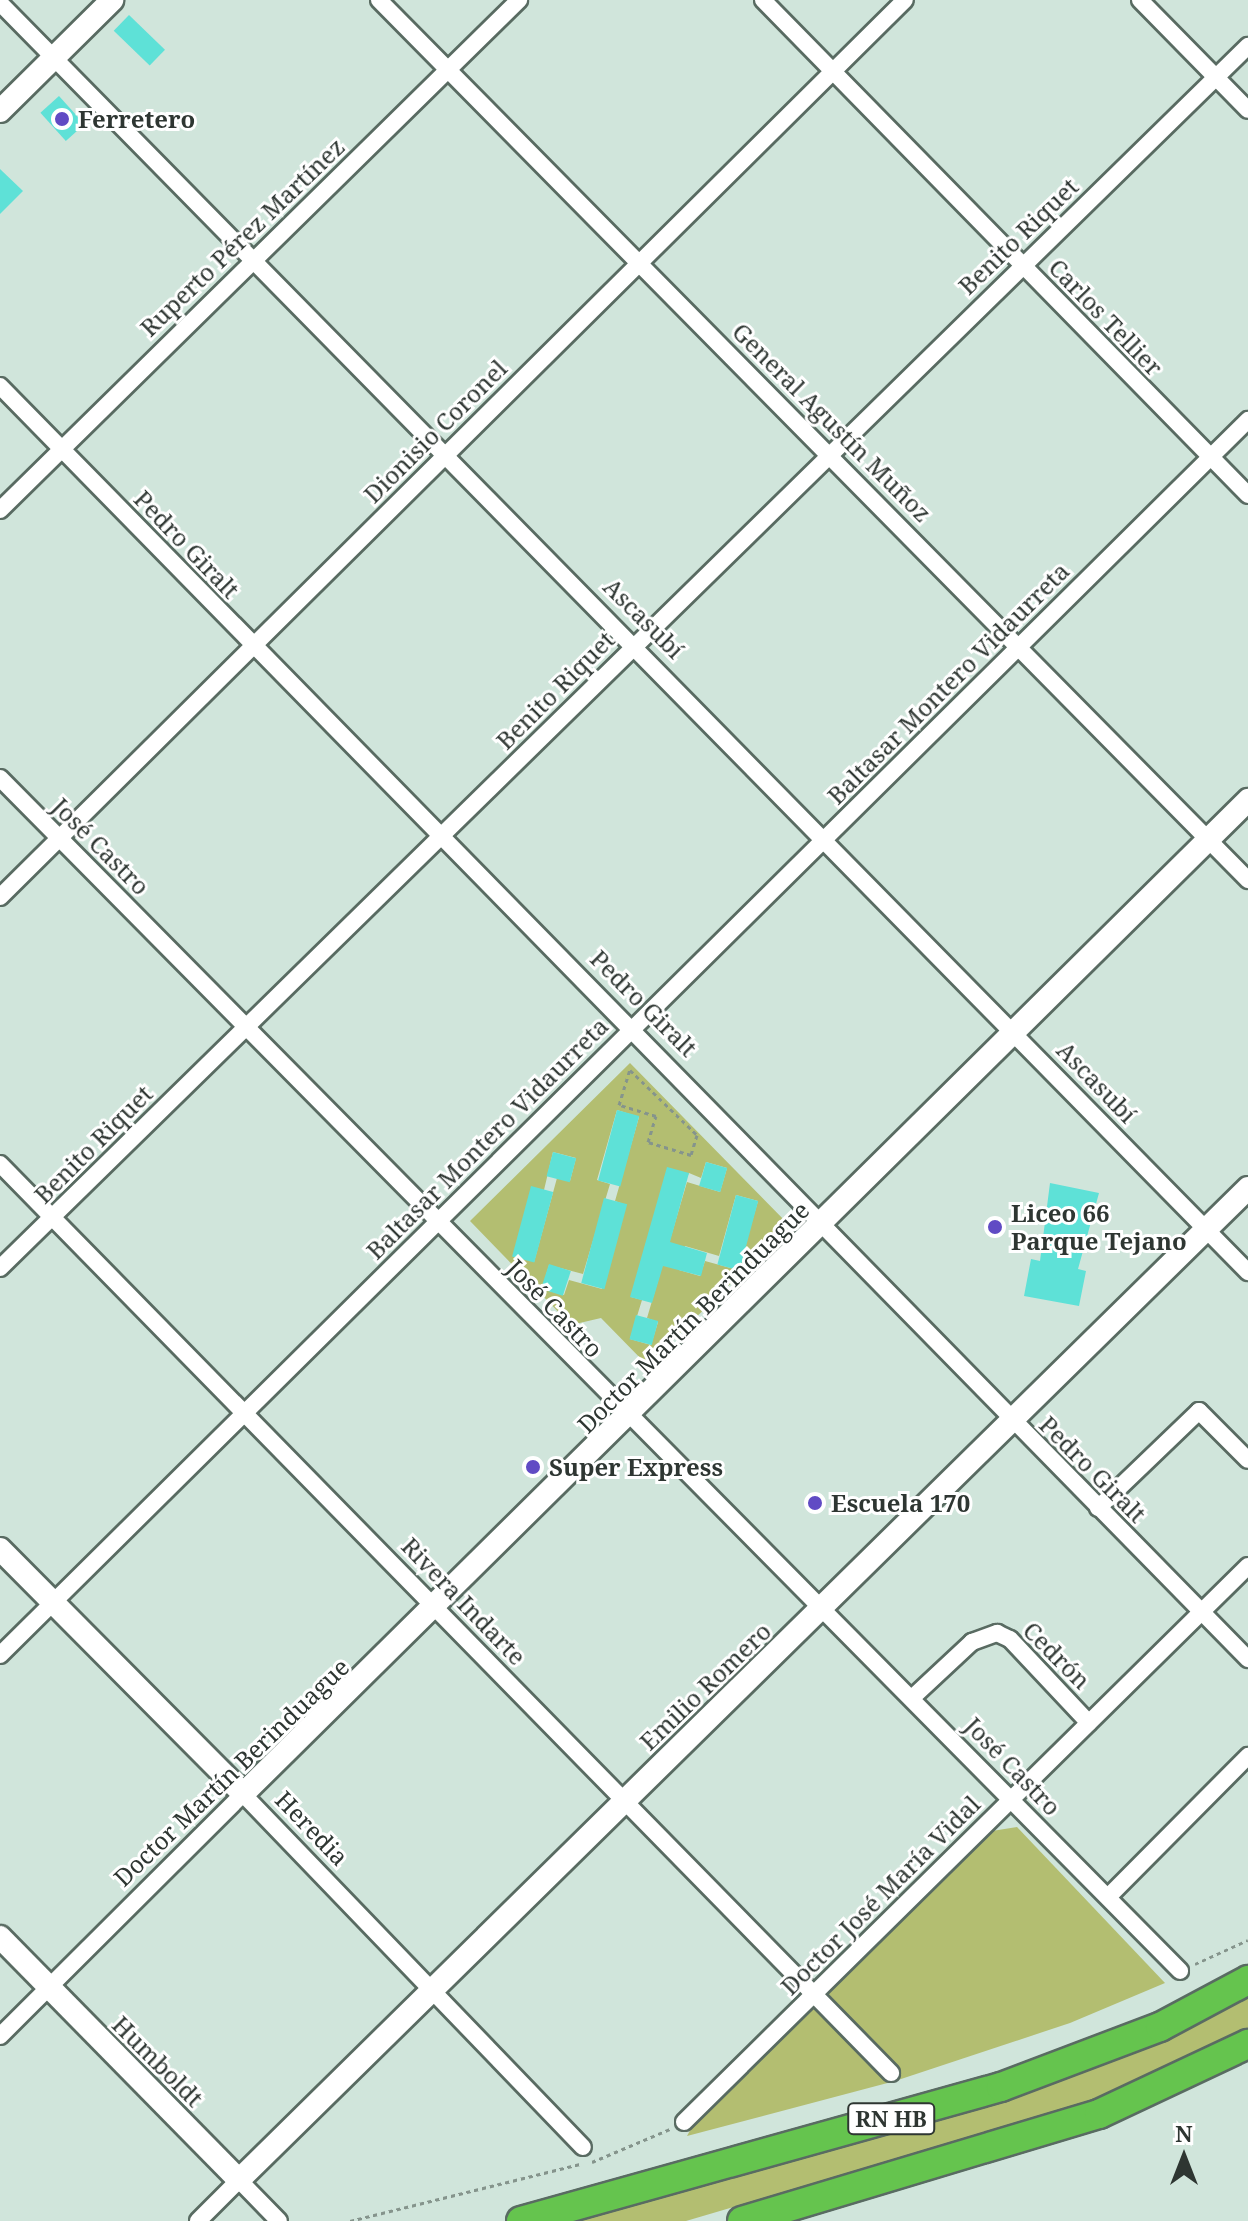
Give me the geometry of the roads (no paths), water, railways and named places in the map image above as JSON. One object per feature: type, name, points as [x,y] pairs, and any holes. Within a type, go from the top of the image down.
[{"type":"highway","name":"RN HB","points":[[521,2221],[1001,2087],[1160,2027],[1248,1980]]},
{"type":"highway","name":"RN HB","points":[[742,2221],[1099,2114],[1248,2044]]},
{"type":"street","points":[[0,111],[112,0]]},
{"type":"street","name":"General Agustín Muñoz","points":[[379,0],[641,260],[1248,880]]},
{"type":"street","name":"Ruperto Pérez Martínez","points":[[0,510],[519,0]]},
{"type":"street","name":"Carlos Tellier","points":[[763,0],[1248,495]]},
{"type":"street","name":"Dionisio Coronel","points":[[0,897],[905,0]]},
{"type":"street","points":[[1140,0],[1248,110]]},
{"type":"street","name":"Ascasubí","points":[[0,3],[252,261],[636,644],[1248,1272]]},
{"type":"street","name":"Benito Riquet","points":[[0,1268],[1248,46]]},
{"type":"street","name":"Pedro Giralt","points":[[0,386],[251,647],[635,1027],[1012,1421],[1248,1659]]},
{"type":"street","name":"Baltasar Montero Vidaurreta","points":[[0,1655],[1248,420]]},
{"type":"street","name":"José Castro","points":[[0,778],[247,1025],[629,1417],[913,1697],[1180,1971]]},
{"type":"street","name":"Doctor Martín Berinduague","points":[[0,2036],[1017,1034],[1248,800]]},
{"type":"street","name":"Rivera Indarte","points":[[0,1164],[815,1992],[891,2073]]},
{"type":"street","name":"Emilio Romero","points":[[198,2221],[1248,1188]]},
{"type":"street","points":[[1098,1508],[1199,1411],[1248,1460]]},
{"type":"street","name":"Heredia","points":[[0,1549],[243,1794],[583,2147]]},
{"type":"street","name":"Doctor José María Vidal","points":[[684,2122],[1248,1566]]},
{"type":"street","name":"Cedrón","points":[[913,1697],[972,1642],[997,1633],[1010,1639],[1089,1723]]},
{"type":"street","points":[[1108,1897],[1248,1756]]},
{"type":"street","name":"Humboldt","points":[[0,1937],[279,2221]]},
{"type":"place","name":"Ferretero","points":[[62,119]]},
{"type":"place","name":"Liceo 66 Parque Tejano","points":[[995,1227]]},
{"type":"place","name":"Super Express","points":[[533,1467]]},
{"type":"place","name":"Escuela 170","points":[[815,1503]]}]
